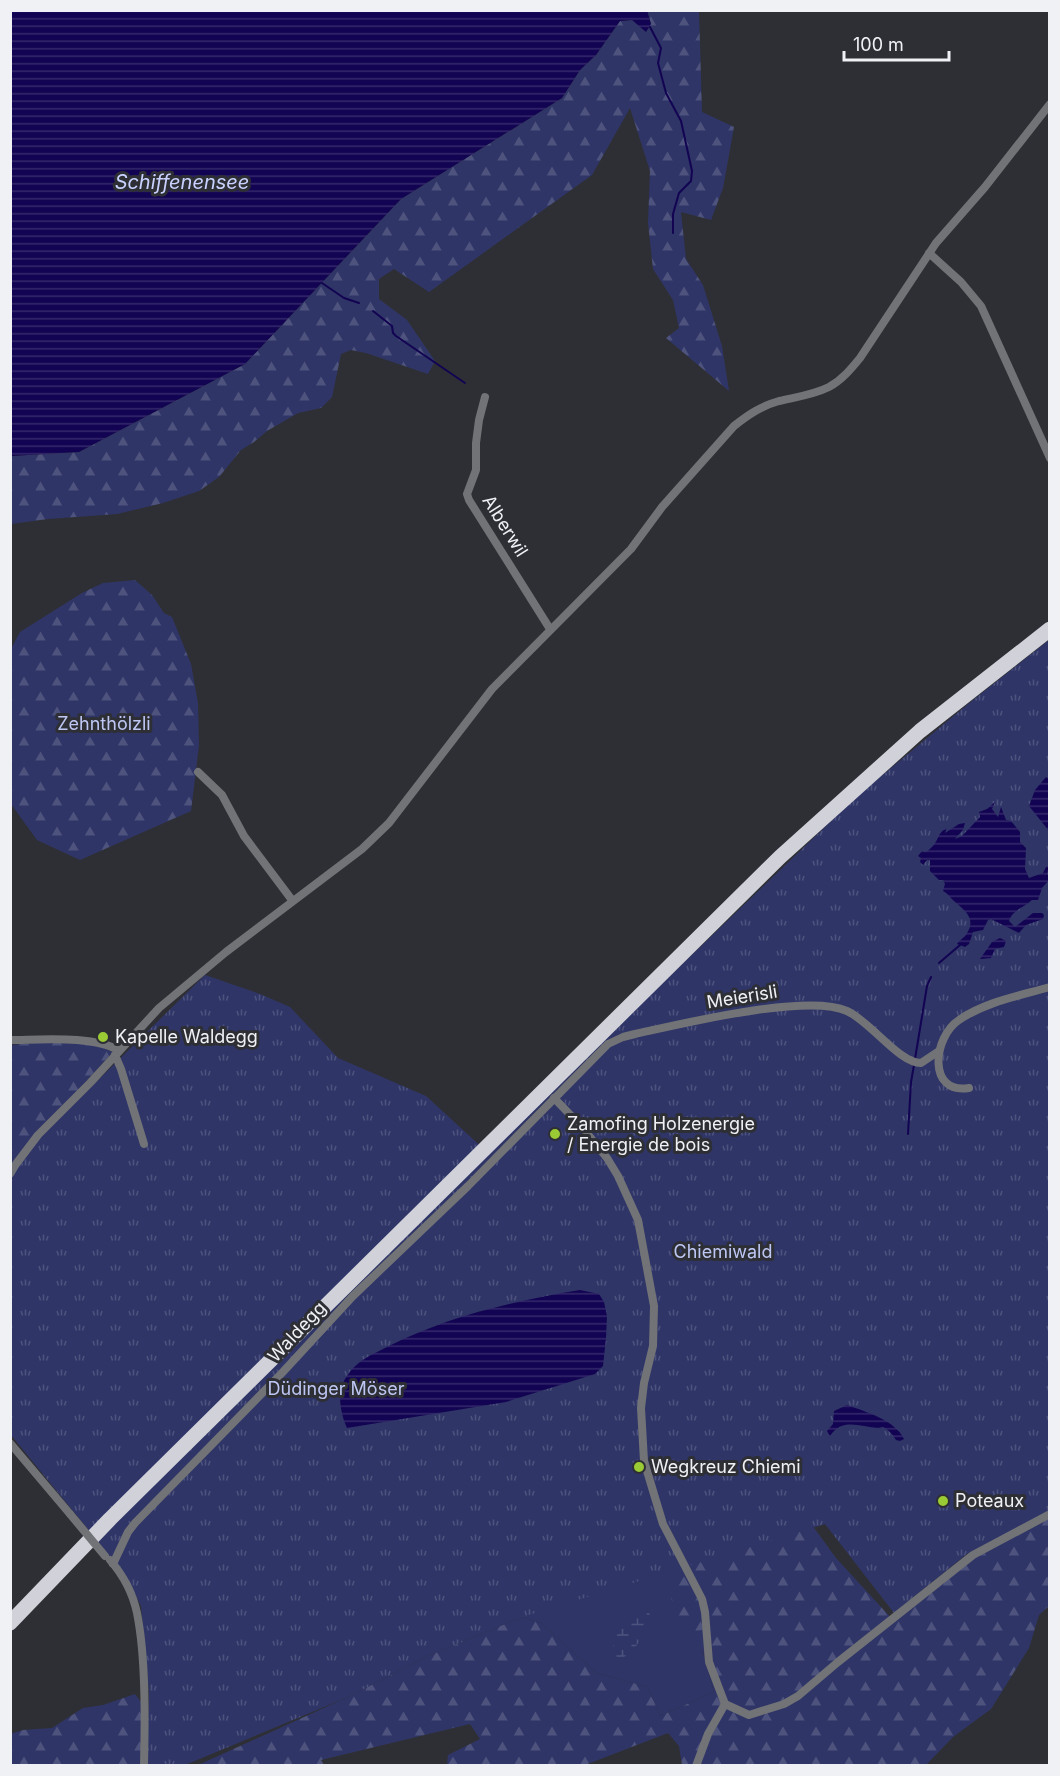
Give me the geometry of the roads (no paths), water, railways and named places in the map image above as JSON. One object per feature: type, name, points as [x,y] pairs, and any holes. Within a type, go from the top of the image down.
[{"type":"highway","points":[[10,1608],[151,1463],[765,857],[914,723],[972,675],[1050,616]]},
{"type":"highway","points":[[10,1623],[118,1511],[772,865],[928,724],[1050,629]]},
{"type":"street","points":[[10,1174],[38,1135],[159,1008],[184,985],[292,900],[362,849],[389,823],[492,689],[631,549],[662,507],[734,426],[747,415],[764,406],[813,394],[831,386],[847,374],[870,344],[946,230],[1002,166],[1050,104]]},
{"type":"street","points":[[929,253],[961,282],[981,306],[1050,458]]},
{"type":"street","name":"Alberwil","points":[[485,397],[476,443],[476,470],[467,494],[550,629]]},
{"type":"street","points":[[198,772],[222,795],[244,836],[292,900]]},
{"type":"street","points":[[940,1076],[939,1051],[948,1030],[959,1019],[1000,1000],[1050,987]]},
{"type":"street","name":"Meierisli","points":[[554,1098],[601,1051],[623,1037],[735,1014],[789,1006],[837,1008],[848,1012],[864,1022],[910,1061],[921,1063]]},
{"type":"street","points":[[10,1040],[92,1042],[113,1047],[117,1053],[144,1144]]},
{"type":"street","points":[[939,1051],[921,1063],[950,1086],[959,1089],[969,1088]]},
{"type":"street","points":[[554,1098],[607,1158],[638,1220],[654,1306],[653,1346],[644,1383],[641,1408],[644,1461],[663,1524],[702,1599],[709,1662],[725,1704],[749,1715],[784,1704],[798,1696],[973,1555],[1050,1514]]},
{"type":"street","name":"Waldegg","points":[[113,1564],[128,1532],[135,1523],[353,1296],[468,1186],[554,1098]]},
{"type":"street","points":[[10,1443],[113,1564],[130,1591],[138,1618],[144,1766]]},
{"type":"street","points":[[696,1766],[708,1734],[725,1704]]},
{"type":"water","name":"Schiffenensee","points":[[11,10],[647,10],[651,24],[646,32],[632,20],[620,21],[596,55],[580,70],[562,98],[401,199],[245,364],[79,452],[11,456]]},
{"type":"water","points":[[1046,777],[1049,779],[1049,831],[1029,806],[1035,790]]},
{"type":"water","points":[[995,802],[992,809],[998,817],[1001,807],[1006,820],[1011,821],[1020,832],[1020,842],[1026,848],[1025,869],[1029,878],[1043,873],[1049,866],[1047,874],[1049,880],[1042,888],[1038,900],[1032,900],[1019,909],[1009,921],[1015,927],[1033,913],[1044,915],[1043,919],[1026,925],[1019,933],[991,919],[988,920],[983,930],[973,932],[969,944],[965,947],[957,944],[970,928],[968,914],[943,891],[945,884],[930,871],[930,860],[923,865],[918,856],[922,851],[926,852],[931,848],[943,830],[947,828],[945,833],[965,823],[963,830],[955,839],[962,836],[980,817],[979,812]]},
{"type":"water","points":[[1000,938],[1006,941],[1004,947],[995,949],[991,958],[980,959],[992,942]]},
{"type":"water","points":[[580,1290],[599,1294],[604,1302],[607,1316],[603,1366],[595,1374],[506,1402],[347,1428],[342,1415],[341,1388],[355,1366],[365,1358],[410,1336],[457,1318],[531,1299]]},
{"type":"water","points":[[847,1405],[887,1422],[900,1432],[904,1439],[896,1440],[883,1427],[852,1424],[840,1427],[830,1436],[827,1431],[833,1424],[834,1411]]},
{"type":"waterway","points":[[650,27],[661,48],[658,63],[666,93],[681,121],[692,171],[691,181],[679,193],[673,214],[673,233]]},
{"type":"waterway","points":[[322,283],[344,298],[359,303]]},
{"type":"waterway","points":[[373,311],[392,326],[396,336],[465,383]]},
{"type":"waterway","points":[[939,963],[960,945]]},
{"type":"waterway","points":[[915,1059],[927,986],[931,977]]},
{"type":"waterway","points":[[908,1134],[914,1065]]},
{"type":"place","name":"Kapelle Waldegg","points":[[103,1037]]},
{"type":"place","name":"Zamofing Holzenergie / Energie de bois","points":[[555,1134]]},
{"type":"place","name":"Wegkreuz Chiemi","points":[[639,1467]]},
{"type":"place","name":"Poteaux","points":[[943,1501]]},
{"type":"park label","name":"Zehnthölzli","points":[[104,724]]},
{"type":"park label","name":"Chiemiwald","points":[[723,1252]]},
{"type":"park label","name":"Düdinger Möser","points":[[336,1389]]}]
